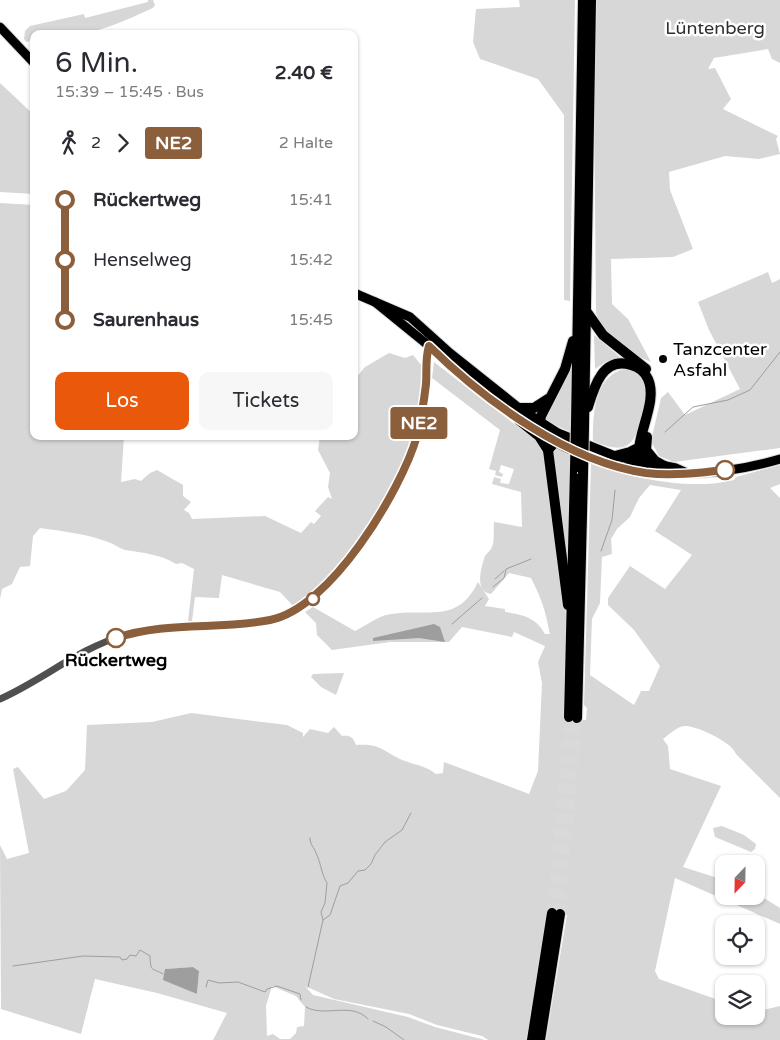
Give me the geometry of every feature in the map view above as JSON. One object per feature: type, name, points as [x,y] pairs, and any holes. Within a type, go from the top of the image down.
[{"type":"highway","points":[[579,471],[573,717],[573,630],[579,471],[581,425],[582,0]]},
{"type":"highway","points":[[542,434],[539,422],[568,362],[582,307],[591,0]]},
{"type":"highway","points":[[582,307],[603,335],[641,362],[654,379],[654,402],[643,448]]},
{"type":"highway","points":[[581,425],[596,382],[604,370],[620,363],[635,366],[648,379],[651,391],[643,448],[644,457],[634,466],[623,468]]},
{"type":"highway","points":[[519,408],[534,408],[552,394]]},
{"type":"highway","points":[[519,420],[539,436],[548,450],[573,630]]},
{"type":"highway","points":[[548,450],[554,441],[569,438]]},
{"type":"highway","points":[[616,456],[643,448]]},
{"type":"highway","points":[[643,448],[656,461],[666,467]]},
{"type":"highway","points":[[639,462],[648,473]]},
{"type":"highway","points":[[532,1040],[556,914],[540,1040]]},
{"type":"main road","points":[[0,27],[30,59]]},
{"type":"main road","points":[[358,295],[375,302],[539,422],[569,438],[616,456],[685,472]]},
{"type":"main road","points":[[431,342],[519,420],[554,441],[623,468],[648,473],[675,475],[685,472],[736,468],[780,458]]},
{"type":"street","points":[[0,698],[93,647],[124,635],[164,627],[248,624],[271,620],[290,614],[310,601],[337,575],[359,546],[394,491],[409,461],[423,404],[431,342]]},
{"type":"green space","points":[[148,0],[153,0],[155,5],[153,8],[102,29],[30,30],[30,41],[26,42],[24,39],[25,31],[30,26],[84,14],[85,18],[148,2]]},
{"type":"green space","points":[[519,0],[575,0],[570,301],[564,300],[564,115],[538,79],[480,59],[473,42],[476,9],[520,7]]},
{"type":"green space","name":"Lüntenberg","points":[[597,0],[780,0],[780,63],[772,59],[768,49],[714,58],[708,69],[715,68],[731,99],[723,109],[778,136],[776,139],[780,154],[759,159],[725,156],[669,172],[670,190],[693,249],[673,257],[611,259],[612,304],[628,319],[651,362],[635,355],[603,331],[596,313],[594,89]]},
{"type":"green space","points":[[0,83],[30,111],[30,194],[0,192]]},
{"type":"green space","points":[[0,203],[30,205],[30,440],[124,440],[121,482],[135,479],[141,481],[157,470],[183,485],[183,496],[191,502],[184,510],[189,513],[192,519],[265,516],[301,533],[311,522],[314,524],[321,516],[315,511],[328,497],[332,499],[328,487],[330,473],[318,450],[319,440],[358,440],[358,375],[365,367],[389,353],[405,358],[413,355],[422,366],[419,416],[403,468],[373,518],[344,560],[321,585],[294,607],[280,592],[222,575],[219,598],[195,597],[192,621],[188,621],[194,569],[182,563],[176,564],[158,556],[125,550],[92,537],[40,528],[33,536],[30,566],[20,567],[12,584],[2,589],[0,599]]},
{"type":"green space","points":[[768,272],[772,283],[780,279],[780,448],[674,462],[659,456],[651,441],[661,398],[668,392],[685,415],[740,389],[709,330],[698,302]]},
{"type":"green space","points":[[594,335],[621,358],[607,361],[595,369]]},
{"type":"green space","points":[[572,356],[572,423],[570,432],[547,421],[545,416]]},
{"type":"green space","points":[[434,362],[544,447],[559,550],[568,637],[564,719],[586,720],[587,708],[584,705],[591,464],[643,478],[699,484],[734,480],[736,477],[780,465],[780,484],[770,488],[780,498],[780,798],[722,740],[699,729],[686,726],[677,729],[663,739],[668,746],[670,769],[721,786],[683,867],[715,877],[715,896],[675,878],[655,971],[659,979],[715,999],[715,1025],[765,1025],[765,1010],[780,1006],[780,1040],[546,1040],[567,915],[550,912],[527,1040],[488,1040],[482,1036],[437,1025],[409,1014],[334,999],[305,986],[313,995],[408,1017],[435,1027],[485,1040],[213,1040],[227,1013],[157,993],[95,979],[81,1034],[1,1009],[0,845],[7,859],[29,853],[13,769],[18,767],[44,799],[66,791],[85,770],[87,725],[152,722],[191,713],[287,725],[303,733],[303,737],[310,729],[328,733],[334,727],[342,736],[351,737],[356,745],[375,746],[436,774],[443,773],[444,762],[529,794],[538,771],[542,683],[538,662],[545,646],[514,632],[512,637],[462,627],[449,642],[390,642],[332,650],[317,635],[316,623],[305,612],[313,607],[355,631],[386,615],[450,610],[460,605],[469,596],[478,582],[489,599],[485,606],[505,609],[505,612],[528,618],[538,624],[545,634],[550,634],[543,606],[531,578],[509,573],[491,594],[482,588],[481,584],[480,578],[485,556],[493,544],[494,522],[522,527],[521,492],[492,484],[494,477],[501,479],[500,483],[509,484],[514,469],[501,465],[499,472],[503,474],[502,477],[495,475],[496,471],[489,469],[500,430],[432,378]],"holes":[[[650,485],[681,490],[655,531],[692,555],[665,589],[630,566],[608,598],[608,605],[634,630],[660,666],[649,691],[641,691],[634,705],[590,675],[592,619],[600,603],[602,557],[612,554],[611,539],[617,529],[630,517],[639,498]],[[193,967],[199,971],[197,994],[181,986],[165,969]],[[272,986],[296,996],[305,1007],[304,1026],[297,1027],[296,1033],[290,1039],[280,1039],[273,1034],[267,1036],[266,1006]]]},
{"type":"green space","points":[[626,369],[640,376],[646,387],[642,416],[636,435],[627,445],[621,447],[613,447],[593,441],[595,408],[602,387],[608,378],[616,372]]},
{"type":"green space","points":[[556,447],[570,455],[570,582],[552,453]]},
{"type":"green space","points":[[344,673],[336,695],[321,687],[311,677],[313,674]]},
{"type":"green space","points":[[722,826],[744,835],[756,844],[755,849],[751,852],[715,837],[713,828]]},
{"type":"green space","points":[[765,899],[780,908],[780,924],[765,917],[765,915],[759,915],[737,905],[765,905]]},
{"type":"shaded area","points":[[434,624],[440,627],[445,642],[419,638],[373,641],[373,638]]},
{"type":"shaded area","points":[[193,967],[199,971],[197,994],[163,980],[165,969]]},
{"type":"waterway","points":[[665,432],[693,407],[728,400],[750,390],[780,352]]},
{"type":"waterway","points":[[601,551],[612,520],[615,490]]},
{"type":"waterway","points":[[493,587],[504,578],[506,569],[531,559]]},
{"type":"waterway","points":[[495,579],[504,571]]},
{"type":"waterway","points":[[452,624],[482,598]]},
{"type":"waterway","points":[[308,987],[323,920],[330,915],[340,886],[348,883],[358,871],[365,870],[371,864],[385,842],[402,830],[411,813]]},
{"type":"waterway","points":[[310,838],[327,883],[325,903],[321,912],[323,920]]},
{"type":"waterway","points":[[13,966],[83,956],[120,957],[122,960],[127,959],[130,955],[136,956],[140,950],[150,956],[152,969],[163,974]]},
{"type":"waterway","points":[[206,987],[208,980],[219,983],[238,982],[265,992],[267,989],[277,986],[300,994],[301,1000]]},
{"type":"waterway","points":[[306,1007],[321,1011],[354,1011],[368,1019]]},
{"type":"waterway","points":[[373,1021],[386,1027],[404,1040]]},
{"type":"tunnel","points":[[552,913],[569,717]]},
{"type":"tunnel","points":[[560,914],[577,718]]},
{"type":"bus line","name":"NE2","points":[[116,638],[143,630],[164,627],[248,624],[271,620],[290,614],[302,607],[321,591],[337,575],[359,546],[394,491],[409,461],[423,404],[426,383],[426,355],[429,346],[519,420],[554,441],[598,460],[648,473],[675,475],[685,472],[725,470]]},
{"type":"place","name":"Tanzcenter Asfahl","points":[[663,359]]},
{"type":"place","name":"Rückertweg","points":[[116,638]]}]
